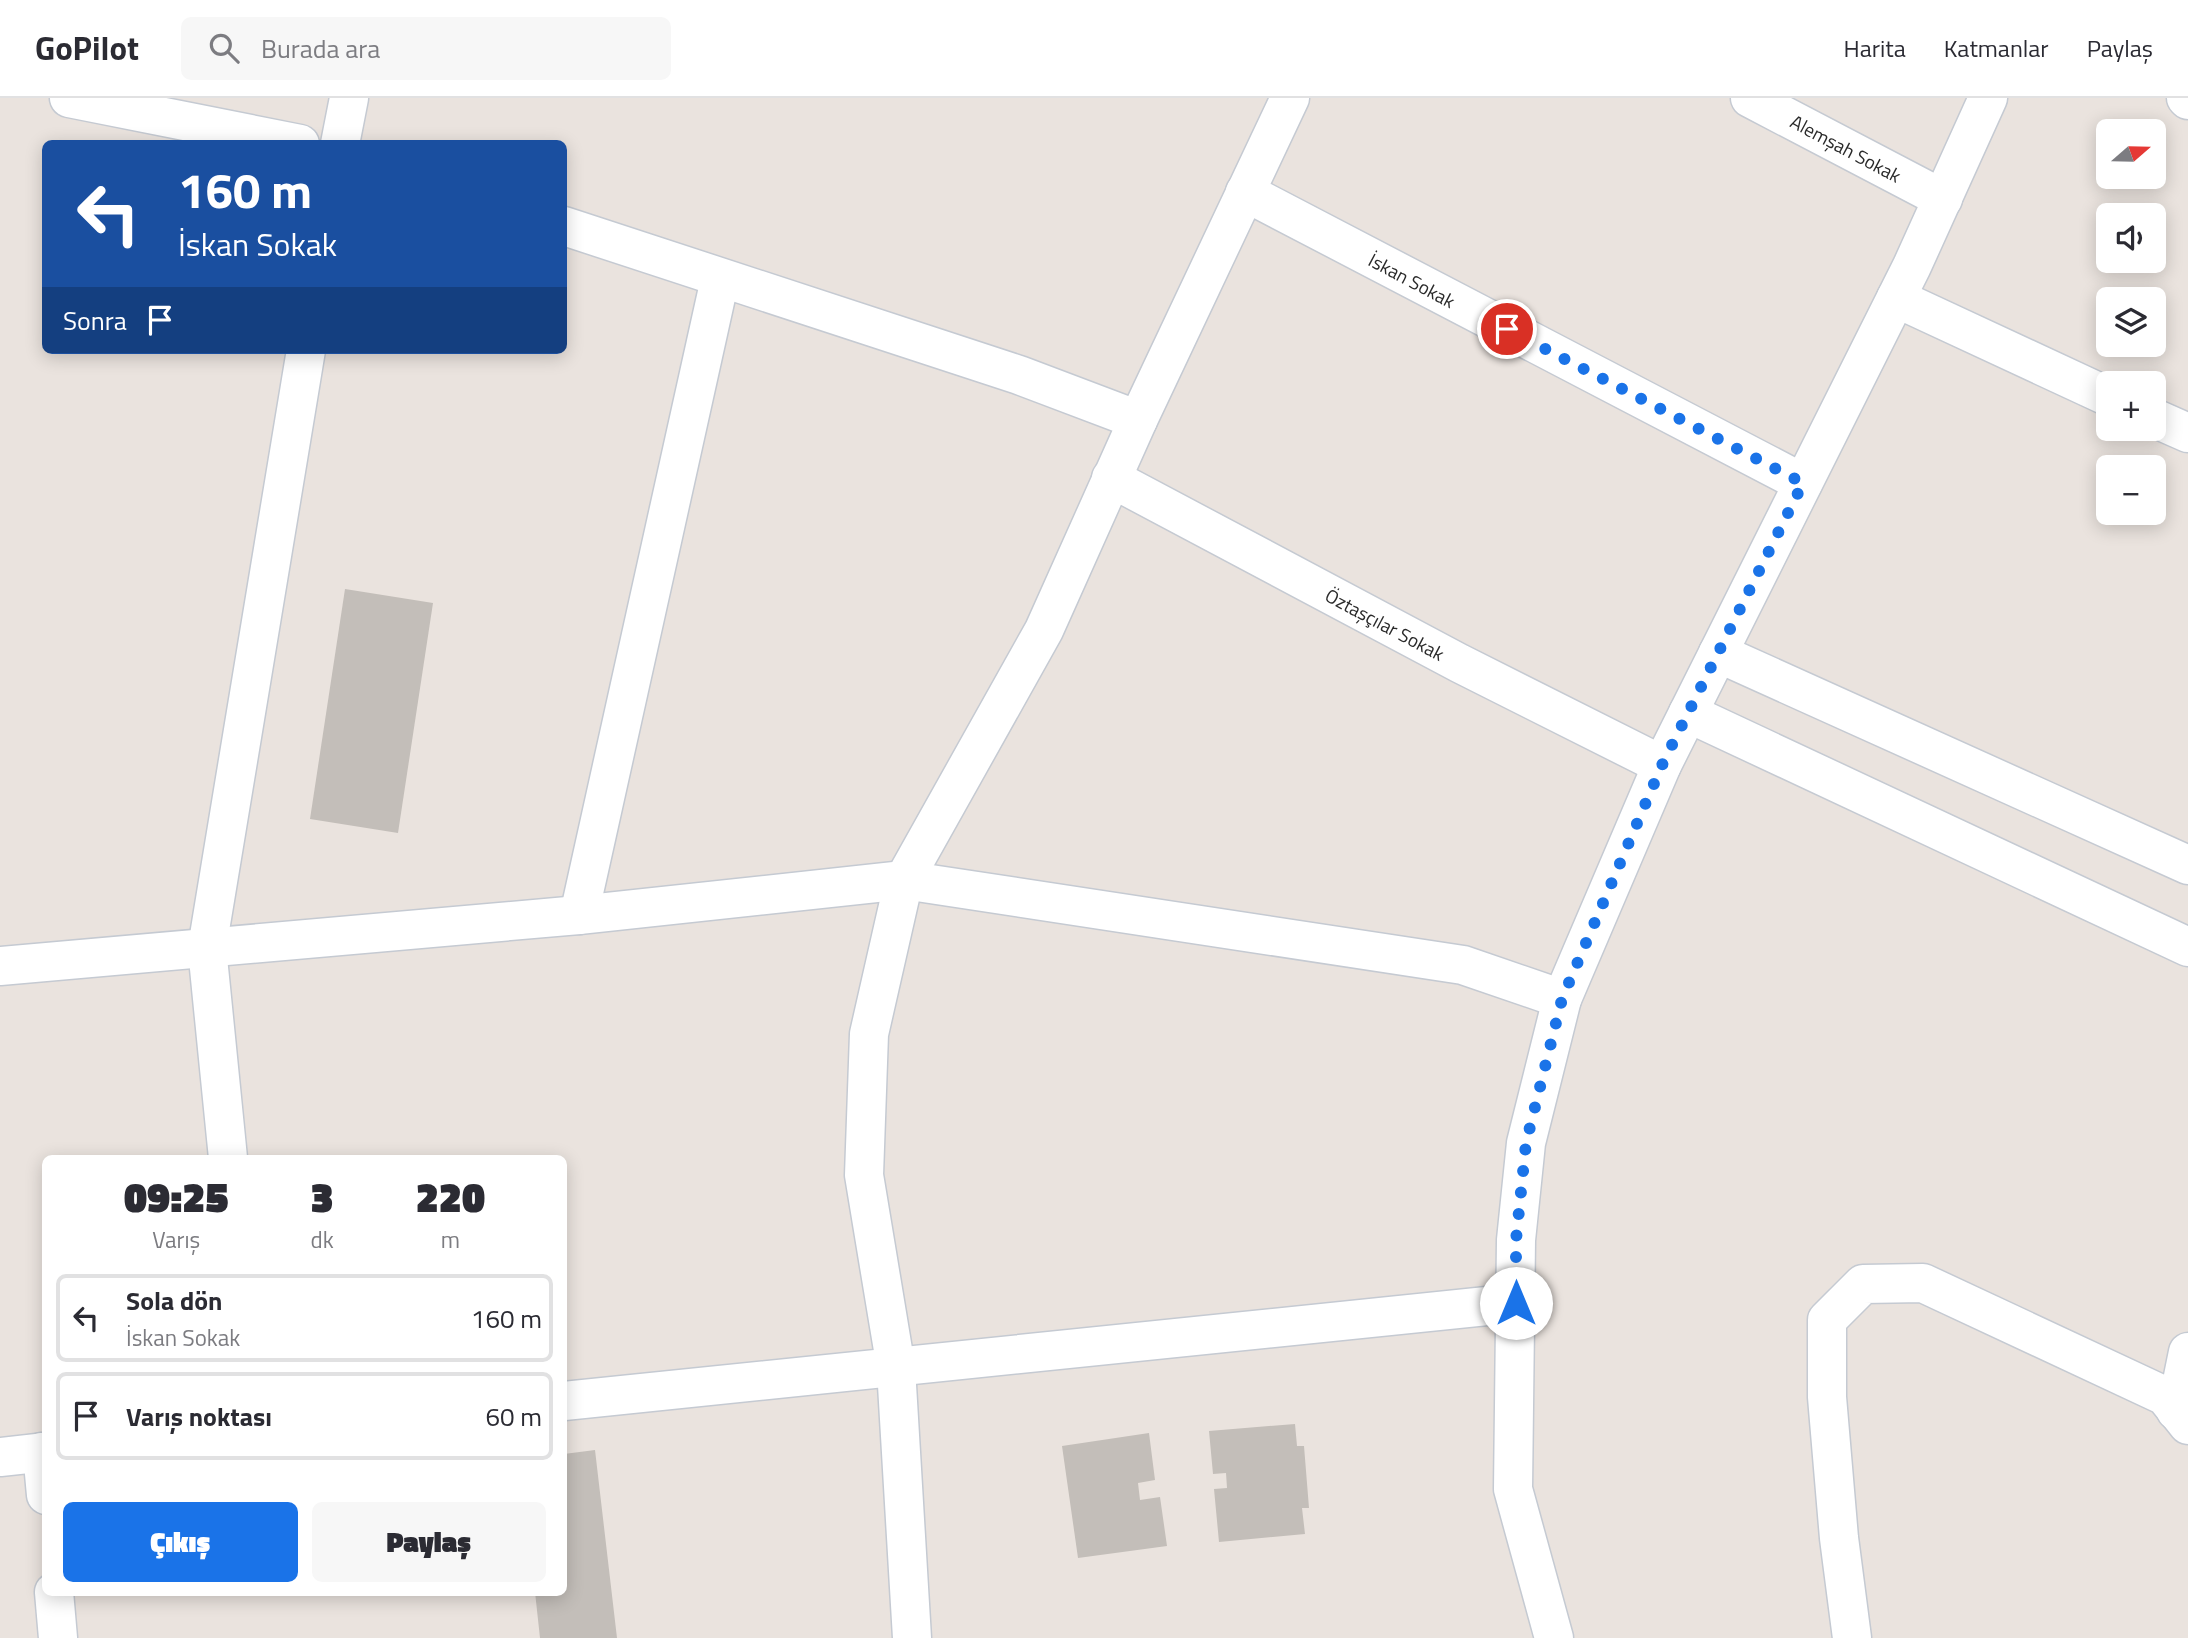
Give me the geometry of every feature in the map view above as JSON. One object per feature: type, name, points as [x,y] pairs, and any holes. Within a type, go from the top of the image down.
[{"type":"street","points":[[69,98],[280,140]]},
{"type":"street","points":[[341,140],[349,98]]},
{"type":"street","points":[[912,1638],[896,1368],[864,1175],[869,1034],[904,880],[1044,630],[1138,419],[1290,98]]},
{"type":"street","name":"Alemşah Sokak","points":[[1750,98],[1943,199]]},
{"type":"street","points":[[1554,1638],[1513,1489],[1516,1240],[1526,1143],[1562,999],[1662,765],[1896,298],[1988,98]]},
{"type":"street","name":"İskan Sokak","points":[[1245,192],[1803,483]]},
{"type":"street","points":[[567,227],[1019,375],[1138,419]]},
{"type":"street","points":[[579,915],[720,279]]},
{"type":"street","points":[[1896,298],[2096,391]]},
{"type":"street","points":[[228,1155],[207,948],[305,354]]},
{"type":"street","points":[[2166,423],[2188,433]]},
{"type":"street","name":"Öztaşçılar Sokak","points":[[1111,478],[1459,663],[1662,765]]},
{"type":"street","points":[[1718,653],[2188,865]]},
{"type":"street","points":[[1688,713],[2188,947]]},
{"type":"street","points":[[0,966],[579,915],[904,880],[1463,965],[1562,999]]},
{"type":"street","points":[[1852,1638],[1839,1538],[1827,1397],[1827,1320],[1863,1284],[1923,1283],[2165,1396],[2182,1418]]},
{"type":"street","points":[[567,1401],[1516,1303]]},
{"type":"street","points":[[2182,1418],[2188,1352]]},
{"type":"street","points":[[0,1457],[42,1452]]},
{"type":"street","points":[[54,1596],[58,1638]]},
{"type":"building","points":[[345,589],[433,603],[398,833],[310,819]]},
{"type":"building","points":[[1295,1424],[1297,1446],[1304,1446],[1309,1508],[1302,1508],[1305,1534],[1219,1542],[1214,1489],[1227,1488],[1226,1473],[1213,1474],[1209,1431]]},
{"type":"building","points":[[1149,1433],[1155,1480],[1138,1483],[1140,1500],[1160,1497],[1167,1546],[1078,1558],[1062,1446]]},
{"type":"building","points":[[595,1450],[617,1638],[540,1638],[535,1596],[567,1596],[567,1454]]},
{"type":"route","points":[[1507,329],[1803,483],[1662,765],[1562,999],[1526,1143],[1516,1240],[1516,1303]]}]
